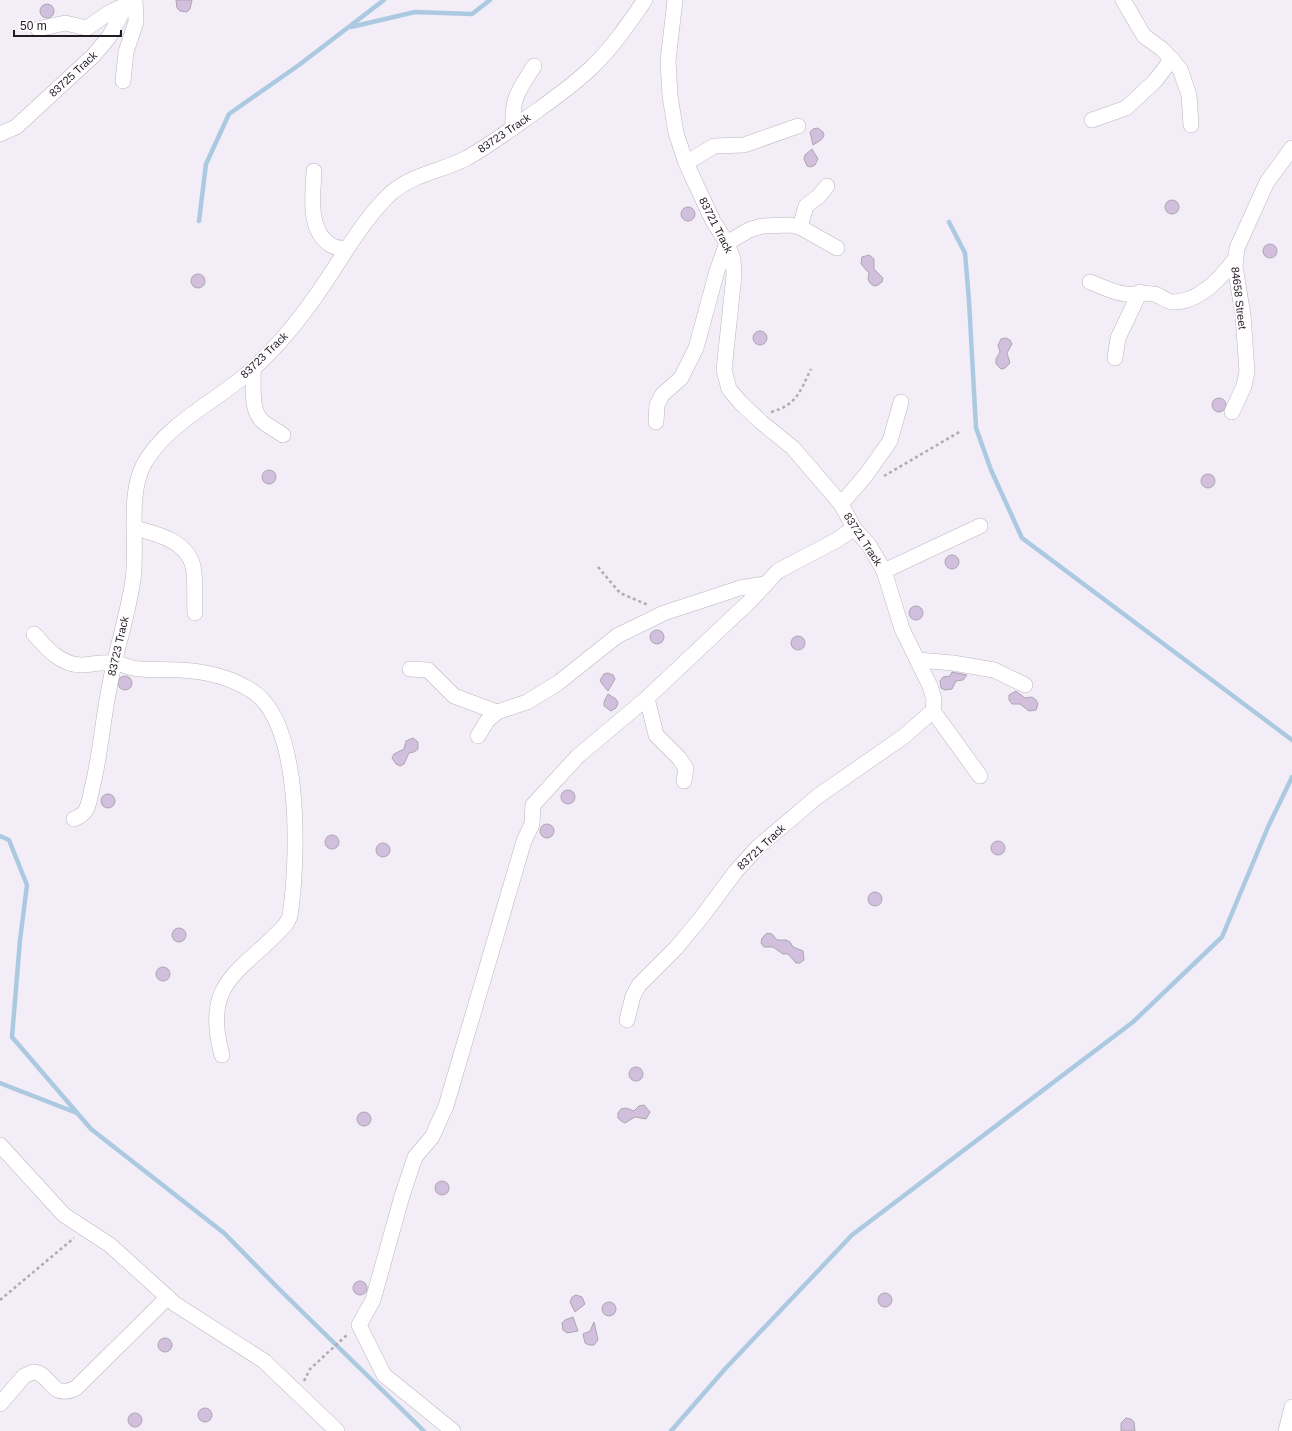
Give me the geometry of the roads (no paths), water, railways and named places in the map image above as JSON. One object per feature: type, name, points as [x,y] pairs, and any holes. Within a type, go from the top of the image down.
[{"type":"street","name":"83723 Track","points":[[74,819],[84,813],[88,804],[101,750],[105,712],[114,663],[133,582],[136,556],[135,528],[137,488],[141,470],[152,451],[197,409],[253,370],[287,335],[324,285],[346,249],[364,224],[391,193],[419,176],[467,157],[513,128],[591,69],[622,32],[645,0]]},
{"type":"street","name":"83721 Track","points":[[627,1020],[633,996],[639,985],[676,948],[736,871],[758,847],[818,796],[903,737],[933,711],[934,698],[918,660],[902,629],[884,571],[869,545],[854,528],[841,504],[793,448],[740,402],[729,388],[724,370],[734,275],[733,259],[727,243],[713,221],[686,163],[676,133],[670,96],[668,68],[670,27],[675,0]]},
{"type":"street","points":[[1123,0],[1144,36],[1162,49],[1172,59],[1185,79],[1189,95],[1191,125]]},
{"type":"street","points":[[38,29],[65,23],[87,28],[110,12],[132,1],[136,22],[126,52],[126,67],[123,81]]},
{"type":"street","name":"83725 Track","points":[[0,134],[16,127],[93,56],[109,37],[132,1]]},
{"type":"street","points":[[1092,120],[1126,108],[1155,81],[1172,59]]},
{"type":"street","points":[[513,128],[512,107],[516,95],[534,66]]},
{"type":"street","points":[[686,163],[714,146],[744,145],[798,126]]},
{"type":"street","name":"84658 Street","points":[[1232,412],[1244,386],[1247,372],[1243,316],[1235,259],[1237,248],[1267,182],[1292,148]]},
{"type":"street","points":[[314,171],[313,202],[317,228],[321,236],[331,245],[346,249]]},
{"type":"street","points":[[800,227],[806,206],[819,196],[827,186]]},
{"type":"street","points":[[656,422],[657,405],[662,395],[681,378],[696,348],[727,243],[749,230],[762,226],[775,225],[800,227],[837,248]]},
{"type":"street","points":[[1090,282],[1126,294],[1140,292],[1155,294],[1172,302],[1187,300],[1209,288],[1222,276],[1235,259]]},
{"type":"street","points":[[1115,358],[1118,338],[1140,292]]},
{"type":"street","points":[[253,370],[254,402],[257,414],[262,420],[283,435]]},
{"type":"street","points":[[841,504],[890,441],[902,402]]},
{"type":"street","points":[[884,571],[980,526]]},
{"type":"street","points":[[135,528],[160,534],[172,540],[185,553],[193,566],[195,613]]},
{"type":"street","points":[[453,1431],[384,1375],[359,1325],[372,1300],[402,1196],[415,1157],[432,1137],[446,1106],[524,841],[532,824],[533,805],[578,756],[647,698],[778,571],[838,540],[854,528]]},
{"type":"street","points":[[478,736],[487,721],[497,712],[533,698],[558,683],[617,636],[664,613],[740,588],[765,584]]},
{"type":"street","points":[[34,634],[53,656],[74,664],[114,663],[139,669],[180,670],[207,673],[230,680],[251,689],[263,701],[276,719],[286,745],[292,771],[294,849],[290,916],[286,924],[233,975],[222,990],[217,1002],[215,1015],[216,1036],[222,1055]]},
{"type":"street","points":[[918,660],[953,662],[994,670],[1025,685]]},
{"type":"street","points":[[410,669],[428,670],[454,696],[497,712]]},
{"type":"street","points":[[647,698],[656,735],[679,758],[686,768],[684,781]]},
{"type":"street","points":[[933,711],[980,776]]},
{"type":"street","points":[[0,1145],[64,1216],[110,1244],[168,1296],[201,1321],[235,1341],[264,1361],[336,1431]]},
{"type":"street","points":[[0,1404],[24,1376],[33,1372],[39,1374],[58,1390],[64,1392],[76,1388],[168,1296]]},
{"type":"street","points":[[1286,1431],[1292,1407]]},
{"type":"waterway","points":[[199,221],[206,164],[229,114],[299,65],[384,0]]},
{"type":"waterway","points":[[351,27],[415,12],[472,14],[490,0]]},
{"type":"waterway","points":[[949,222],[965,253],[976,428],[991,470],[1022,538],[1292,740]]},
{"type":"waterway","points":[[671,1431],[725,1369],[852,1235],[1133,1022],[1222,937],[1268,827],[1292,777]]},
{"type":"waterway","points":[[0,836],[9,840],[27,885],[20,940],[12,1037],[91,1129],[224,1233],[424,1431]]},
{"type":"waterway","points":[[0,1083],[77,1113]]}]
